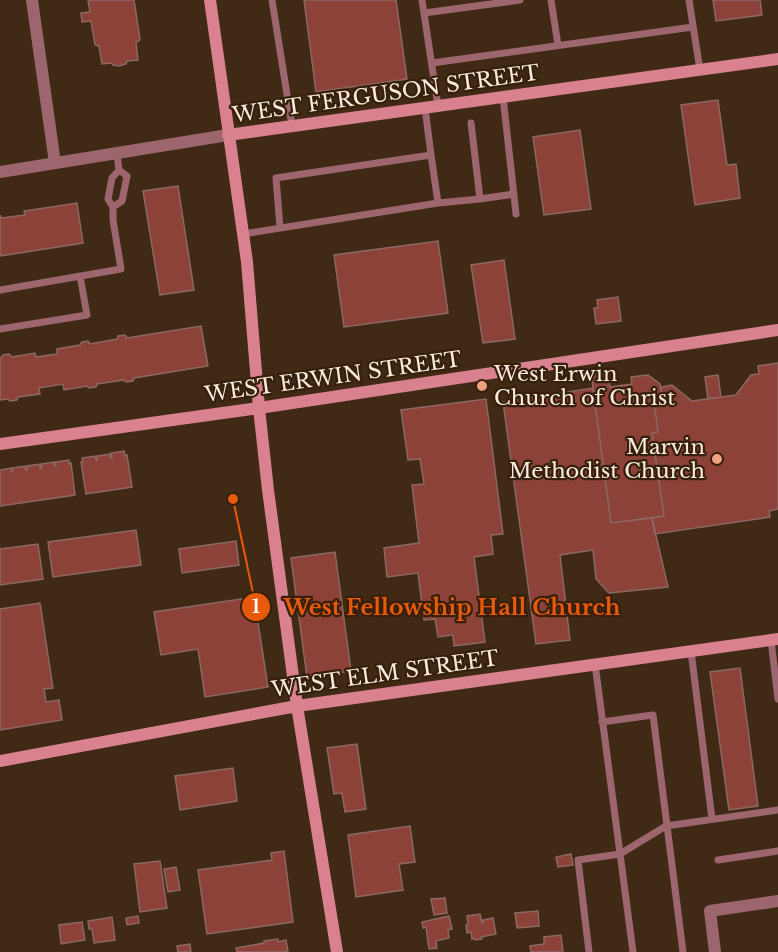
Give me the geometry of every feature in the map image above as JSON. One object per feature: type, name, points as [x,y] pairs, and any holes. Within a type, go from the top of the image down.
[{"type":"main road","points":[[210,0],[247,262],[268,490],[297,706],[337,952]]},
{"type":"main road","name":"WEST FERGUSON STREET","points":[[228,135],[778,59]]},
{"type":"main road","name":"WEST ERWIN STREET","points":[[0,444],[259,408],[778,330]]},
{"type":"main road","name":"WEST ELM STREET","points":[[0,761],[297,706],[774,639]]},
{"type":"street","points":[[32,0],[55,163]]},
{"type":"street","name":"WEST FERGUSON STREET","points":[[0,172],[228,135]]},
{"type":"street","points":[[715,952],[710,911],[778,901]]},
{"type":"lane","points":[[272,0],[292,126]]},
{"type":"lane","points":[[422,0],[438,106]]},
{"type":"lane","points":[[424,13],[520,0]]},
{"type":"lane","points":[[551,0],[558,45]]},
{"type":"lane","points":[[689,0],[700,70]]},
{"type":"lane","points":[[432,63],[693,27]]},
{"type":"lane","points":[[503,97],[516,214]]},
{"type":"lane","points":[[424,108],[438,203]]},
{"type":"lane","points":[[471,123],[480,199]]},
{"type":"lane","points":[[113,207],[122,201],[127,176],[119,170],[117,153]]},
{"type":"lane","points":[[280,228],[276,178],[431,155]]},
{"type":"lane","points":[[0,290],[121,269],[113,207],[108,199],[112,178],[119,170]]},
{"type":"lane","points":[[243,234],[438,203],[514,194]]},
{"type":"lane","points":[[0,329],[87,315],[80,276]]},
{"type":"lane","points":[[774,639],[778,699]]},
{"type":"lane","points":[[691,651],[712,819]]},
{"type":"lane","points":[[595,664],[633,952]]},
{"type":"lane","points":[[603,722],[652,716],[683,952]]},
{"type":"lane","points":[[589,952],[578,860],[620,854],[666,826],[778,810]]},
{"type":"lane","points":[[718,860],[778,851]]},
{"type":"building","points":[[88,0],[134,0],[140,39],[136,42],[138,60],[127,61],[126,64],[119,66],[112,63],[102,64],[99,46],[95,45],[91,21],[82,22],[81,13],[90,12]]},
{"type":"building","points":[[304,0],[396,0],[407,79],[316,92]]},
{"type":"building","points":[[713,0],[760,0],[762,15],[716,21]]},
{"type":"building","points":[[718,100],[727,165],[736,164],[740,198],[695,205],[681,105]]},
{"type":"building","points":[[580,130],[591,209],[544,215],[533,137]]},
{"type":"building","points":[[178,186],[194,290],[160,295],[143,191]]},
{"type":"building","points":[[77,203],[83,243],[0,256],[0,215],[1,218],[25,215],[24,211]]},
{"type":"building","points":[[438,241],[448,313],[344,327],[334,255]]},
{"type":"building","points":[[504,260],[515,339],[483,343],[471,265]]},
{"type":"building","points":[[618,297],[621,321],[596,324],[594,308],[598,308],[597,300]]},
{"type":"building","points":[[201,326],[208,366],[134,378],[133,381],[97,384],[96,387],[89,388],[87,386],[64,390],[63,384],[39,388],[40,394],[18,397],[17,400],[0,400],[0,359],[3,355],[9,354],[12,357],[35,353],[36,357],[57,354],[57,349],[80,345],[82,342],[88,341],[90,344],[117,339],[118,336],[125,335],[127,338]]},
{"type":"building","name":"Marvin Methodist Church","points":[[778,363],[778,509],[769,511],[770,517],[655,534],[652,518],[664,516],[652,433],[658,432],[654,401],[663,400],[661,387],[672,385],[692,401],[736,395],[751,375],[759,374],[758,366]]},
{"type":"building","points":[[600,372],[601,374],[608,373],[610,387],[632,384],[631,377],[648,375],[660,384],[663,400],[654,401],[658,432],[652,433],[664,516],[611,523],[591,373]]},
{"type":"building","points":[[718,375],[721,397],[708,399],[705,377]]},
{"type":"building","points":[[593,388],[611,523],[652,518],[668,587],[609,593],[596,579],[593,550],[560,555],[570,640],[536,644],[503,402]]},
{"type":"building","points":[[486,399],[503,534],[491,535],[493,554],[474,557],[485,642],[454,646],[453,635],[438,637],[435,619],[424,620],[418,573],[387,577],[384,548],[419,543],[412,485],[424,484],[420,459],[408,460],[401,410]]},
{"type":"building","points":[[124,451],[125,456],[127,455],[132,487],[86,494],[82,458],[95,456],[97,460],[97,456],[110,454],[112,458],[111,453]]},
{"type":"building","points":[[69,460],[75,495],[0,506],[0,470],[11,468],[13,472],[12,468],[25,466],[27,470],[27,466],[40,464],[42,468],[41,464],[54,462],[56,466],[55,462]]},
{"type":"building","points":[[136,530],[141,565],[53,577],[48,542]]},
{"type":"building","points":[[236,541],[239,565],[182,573],[179,549]]},
{"type":"building","points":[[38,544],[43,579],[0,585],[0,549]]},
{"type":"building","points":[[335,552],[351,671],[307,677],[291,558]]},
{"type":"building","points":[[254,597],[268,687],[205,697],[198,649],[161,655],[154,612]]},
{"type":"building","points":[[40,603],[53,688],[44,689],[46,702],[59,700],[62,720],[0,730],[0,609]]},
{"type":"building","points":[[740,668],[758,806],[729,810],[710,672]]},
{"type":"building","points":[[357,744],[366,809],[345,812],[342,793],[334,794],[327,748]]},
{"type":"building","points":[[233,768],[237,801],[180,810],[175,776]]},
{"type":"building","points":[[410,826],[415,862],[399,864],[403,890],[356,897],[348,835]]},
{"type":"building","points":[[284,851],[293,922],[207,934],[198,870],[272,860],[271,853]]},
{"type":"building","points":[[571,854],[573,865],[558,867],[556,857]]},
{"type":"building","points":[[160,861],[167,908],[140,912],[134,864]]},
{"type":"building","points":[[176,867],[180,890],[168,892],[164,869]]},
{"type":"building","points":[[445,898],[447,913],[434,915],[431,899]]},
{"type":"building","points":[[538,911],[539,926],[517,928],[515,913]]},
{"type":"building","points":[[480,914],[482,923],[483,920],[493,918],[496,934],[475,940],[472,939],[471,932],[467,933],[467,916]]},
{"type":"building","points":[[138,916],[139,923],[127,925],[126,918]]},
{"type":"building","points":[[449,916],[452,929],[448,930],[449,938],[436,941],[437,948],[429,949],[426,927],[423,928],[422,922]]},
{"type":"building","points":[[112,917],[115,940],[94,943],[88,921]]},
{"type":"building","points":[[82,922],[85,940],[61,944],[59,925]]},
{"type":"building","points":[[561,935],[563,952],[531,952],[530,946],[544,944],[544,937]]},
{"type":"building","points":[[278,939],[278,942],[286,940],[288,952],[237,952],[236,948]]},
{"type":"building","points":[[190,944],[191,952],[178,952],[177,946]]},
{"type":"place","name":"West Erwin Church of Christ","points":[[482,386]]},
{"type":"place","name":"Marvin Methodist Church","points":[[717,459]]},
{"type":"place","name":"West Fellowship Hall Church","points":[[233,499]]}]
